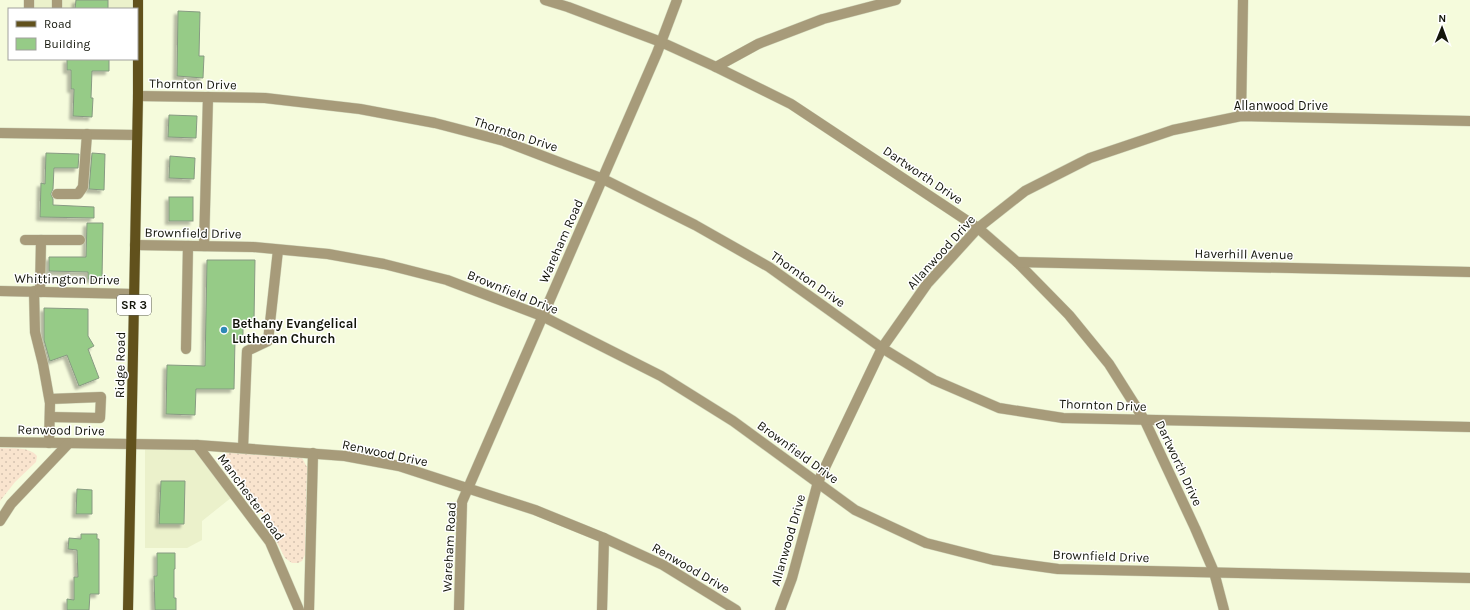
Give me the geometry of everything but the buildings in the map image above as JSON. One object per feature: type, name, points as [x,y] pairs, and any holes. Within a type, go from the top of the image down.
[{"type":"main road","name":"Ridge Road","points":[[128,610],[138,96],[137,60]]},
{"type":"street","name":"Dartworth Drive","points":[[545,0],[568,7],[661,42],[791,104],[978,228],[1017,262],[1069,315],[1109,364],[1145,420],[1214,572],[1224,610]]},
{"type":"street","name":"Wareham Road","points":[[459,610],[462,502],[603,179],[661,42],[676,0]]},
{"type":"street","points":[[716,67],[758,44],[822,19],[896,0]]},
{"type":"street","points":[[1240,116],[1242,0]]},
{"type":"street","name":"Thornton Drive","points":[[138,96],[265,98],[353,108],[435,123],[504,141],[603,179],[695,225],[770,267],[882,348],[934,380],[999,408],[1063,418],[1470,427]]},
{"type":"street","points":[[204,246],[208,97]]},
{"type":"street","name":"Allanwood Drive","points":[[780,610],[792,578],[818,482],[882,348],[927,284],[978,228],[1026,191],[1090,158],[1173,130],[1240,116],[1470,121]]},
{"type":"street","points":[[0,133],[137,135]]},
{"type":"street","points":[[57,194],[78,194],[83,187],[87,134]]},
{"type":"street","points":[[25,240],[80,240]]},
{"type":"street","points":[[41,240],[35,332],[44,364],[50,399],[49,443]]},
{"type":"street","name":"Brownfield Drive","points":[[135,245],[253,247],[328,254],[384,264],[447,280],[542,316],[661,376],[733,422],[855,510],[926,542],[993,560],[1058,569],[1470,578]]},
{"type":"street","points":[[186,349],[188,246]]},
{"type":"street","points":[[243,448],[247,351],[268,341],[278,250]]},
{"type":"street","name":"Haverhill Avenue","points":[[1017,262],[1470,272]]},
{"type":"street","name":"Whittington Drive","points":[[0,291],[134,294]]},
{"type":"street","points":[[50,399],[101,397],[100,418],[50,417]]},
{"type":"street","name":"Renwood Drive","points":[[0,442],[197,445],[345,456],[399,466],[468,487],[535,510],[604,538],[663,565],[736,610]]},
{"type":"street","points":[[0,520],[11,504],[69,443]]},
{"type":"street","name":"Manchester Road","points":[[197,445],[270,542],[299,610]]},
{"type":"street","points":[[309,610],[313,453]]},
{"type":"street","points":[[602,610],[604,538]]},
{"type":"shaded area","points":[[24,0],[134,0],[133,8],[24,8]]},
{"type":"shaded area","points":[[0,448],[25,449],[37,456],[36,462],[15,482],[0,501]]},
{"type":"shaded area","points":[[145,448],[195,450],[232,497],[202,521],[202,540],[187,548],[145,548]]},
{"type":"shaded area","points":[[233,452],[289,455],[302,458],[307,467],[305,555],[302,561],[292,563],[285,558],[265,519],[245,491],[224,468],[221,460],[225,454]]},
{"type":"place","name":"Bethany Evangelical Lutheran Church","points":[[224,330]]}]
